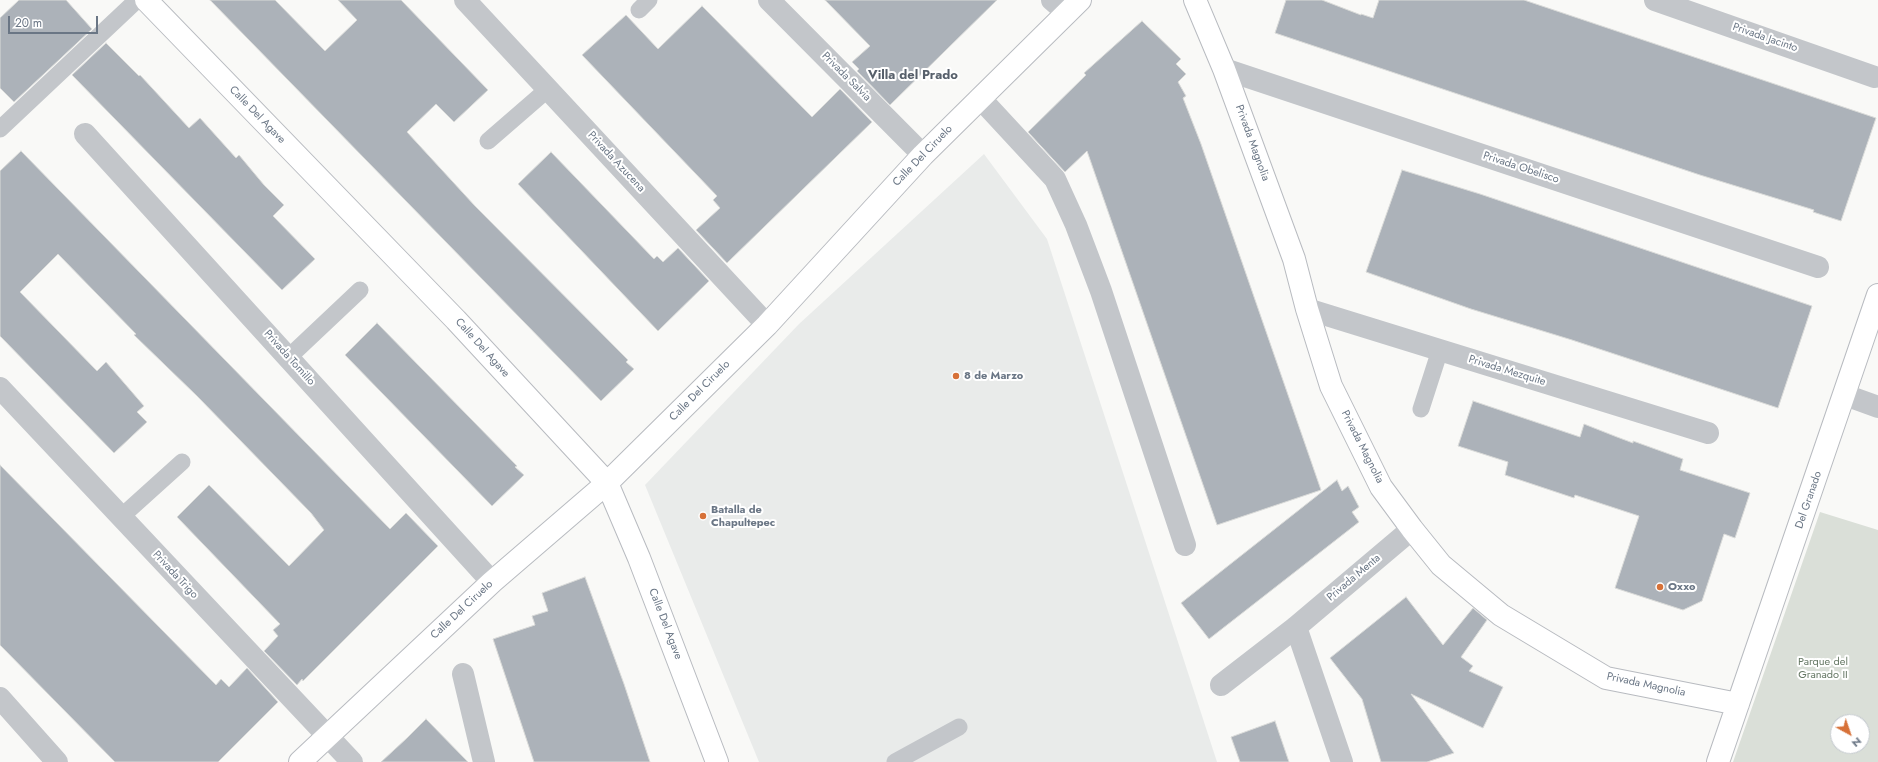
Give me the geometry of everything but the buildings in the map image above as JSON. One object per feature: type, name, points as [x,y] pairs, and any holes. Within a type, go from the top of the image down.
[{"type":"street","name":"Calle Del Agave","points":[[146,0],[456,320],[607,483],[642,565],[717,762]]},
{"type":"street","name":"Privada Azucena","points":[[465,0],[767,324]]},
{"type":"street","name":"Privada Salvia","points":[[769,0],[923,155]]},
{"type":"street","name":"Privada Magnolia","points":[[1195,0],[1224,69],[1294,259],[1307,309],[1331,386],[1381,487],[1412,529],[1442,565],[1501,615],[1606,678],[1738,704]]},
{"type":"street","name":"Privada Jacinto","points":[[1655,0],[1875,77]]},
{"type":"street","name":"Calle Del Ciruelo","points":[[300,762],[492,582],[607,483],[767,324],[923,155],[980,98],[1066,4]]},
{"type":"street","name":"Privada Obelisco","points":[[1224,69],[1818,267]]},
{"type":"street","points":[[980,98],[1055,179],[1076,224],[1101,291],[1185,545]]},
{"type":"street","name":"Privada Tomillo","points":[[85,134],[492,582]]},
{"type":"street","name":"Del Granado","points":[[1718,762],[1878,295]]},
{"type":"street","name":"Privada Mezquite","points":[[1307,309],[1708,433]]},
{"type":"street","name":"Privada Trigo","points":[[0,388],[289,697],[352,762]]},
{"type":"street","points":[[1845,395],[1878,407]]},
{"type":"street","name":"Privada Menta","points":[[1221,685],[1296,627],[1412,529]]},
{"type":"street","points":[[1296,627],[1342,762]]},
{"type":"street","points":[[463,674],[484,762]]},
{"type":"street","points":[[3,705],[57,762]]},
{"type":"lane","points":[[0,129],[137,0]]},
{"type":"lane","points":[[488,142],[548,89]]},
{"type":"lane","points":[[289,357],[360,290]]},
{"type":"lane","points":[[1421,409],[1440,350]]},
{"type":"lane","points":[[121,517],[182,462]]},
{"type":"lane","points":[[895,762],[959,728]]},
{"type":"shaded area","points":[[984,154],[1047,239],[1217,762],[759,762],[645,485],[799,324]]},
{"type":"green space","name":"Parque del Granado II","points":[[1820,512],[1878,530],[1878,762],[1733,762]]},
{"type":"place","name":"8 de Marzo","points":[[956,376]]},
{"type":"place","name":"Batalla de Chapultepec","points":[[703,516]]},
{"type":"place","name":"Oxxo","points":[[1660,587]]},
{"type":"district","name":"Villa del Prado","points":[[913,76]]}]
